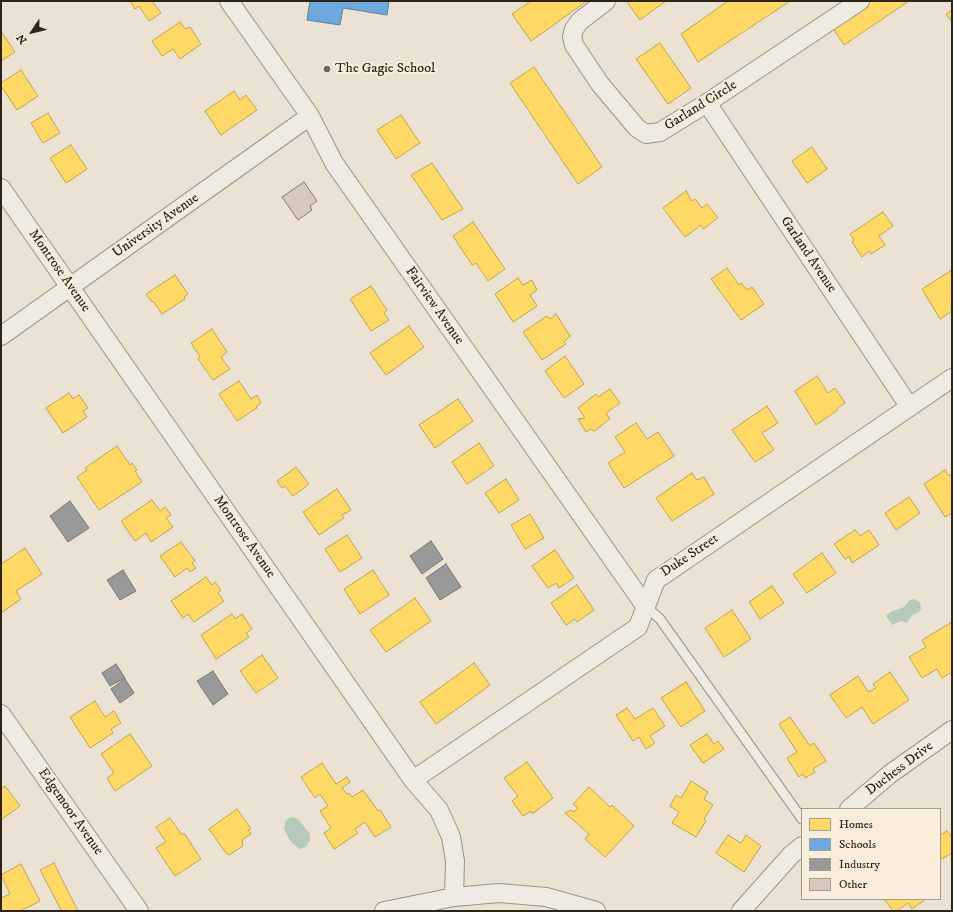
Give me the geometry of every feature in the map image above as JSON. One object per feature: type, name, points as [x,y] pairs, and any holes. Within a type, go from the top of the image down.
[{"type":"street","name":"Fairview Avenue","points":[[229,1],[310,116],[334,163],[646,607]]},
{"type":"street","name":"Garland Circle","points":[[606,1],[580,21],[574,29],[572,37],[574,45],[600,84],[637,128],[646,134],[660,132],[707,103],[860,1]]},
{"type":"street","name":"Garland Avenue","points":[[707,103],[909,406]]},
{"type":"street","name":"University Avenue","points":[[1,336],[310,116]]},
{"type":"street","name":"Montrose Avenue","points":[[1,188],[413,780],[439,810],[451,837],[455,861],[454,897]]},
{"type":"street","name":"Duke Street","points":[[413,780],[638,627],[656,580],[952,378]]},
{"type":"street","name":"Edgemoor Avenue","points":[[1,714],[139,911]]},
{"type":"street","name":"Duchess Drive","points":[[850,808],[890,774],[952,730]]},
{"type":"street","points":[[741,911],[801,847]]},
{"type":"street","points":[[384,911],[407,909],[454,897],[498,893],[546,897],[596,911]]},
{"type":"lane","points":[[646,607],[660,619],[801,818]]},
{"type":"shaded area","points":[[914,599],[920,602],[921,609],[919,612],[912,615],[907,623],[901,621],[892,625],[886,616],[890,612],[904,607],[910,600]]},
{"type":"shaded area","points":[[292,817],[298,819],[310,834],[310,840],[306,847],[300,849],[292,843],[288,837],[284,828],[286,820]]},
{"type":"building: Homes","points":[[130,1],[152,1],[161,13],[149,21],[139,6],[135,9]]},
{"type":"building: Homes","points":[[531,1],[587,1],[531,41],[512,14]]},
{"type":"building: Homes","points":[[666,1],[640,20],[627,2]]},
{"type":"building: Homes","points":[[728,1],[790,1],[698,62],[681,34]]},
{"type":"building: Homes","points":[[864,1],[909,1],[844,45],[830,24]]},
{"type":"building: Homes","points":[[952,10],[952,22],[946,14]]},
{"type":"building: Homes","points":[[180,22],[185,29],[190,27],[201,44],[180,59],[173,49],[162,56],[152,41]]},
{"type":"building: Homes","points":[[1,31],[15,52],[1,61]]},
{"type":"building: Homes","points":[[660,43],[691,88],[668,104],[636,59]]},
{"type":"building: Homes","points":[[534,67],[602,167],[578,184],[510,83]]},
{"type":"building: Homes","points":[[21,70],[38,96],[17,110],[1,86],[1,83]]},
{"type":"building: Homes","points":[[234,91],[240,100],[246,95],[257,110],[221,135],[205,111]]},
{"type":"building: Homes","points":[[48,113],[60,133],[43,143],[31,123]]},
{"type":"building: Homes","points":[[401,115],[420,143],[396,159],[377,130]]},
{"type":"building: Homes","points":[[71,145],[87,169],[66,183],[50,158]]},
{"type":"building: Homes","points":[[812,147],[827,169],[807,183],[792,161]]},
{"type":"building: Homes","points":[[432,163],[463,209],[442,220],[411,175]]},
{"type":"building: Homes","points":[[686,191],[692,201],[695,199],[702,208],[707,204],[718,218],[703,229],[701,225],[685,237],[663,208]]},
{"type":"building: Homes","points":[[883,212],[893,226],[879,236],[885,245],[871,254],[869,251],[862,257],[852,242],[854,240],[850,234]]},
{"type":"building: Homes","points":[[473,222],[505,269],[488,281],[476,263],[472,265],[453,236]]},
{"type":"building: Homes","points":[[727,268],[739,285],[741,283],[747,290],[752,287],[764,304],[741,320],[711,279]]},
{"type":"building: Homes","points":[[952,270],[952,311],[940,319],[922,289]]},
{"type":"building: Homes","points":[[175,275],[188,294],[184,297],[185,299],[162,314],[146,294]]},
{"type":"building: Homes","points":[[518,278],[523,285],[532,280],[537,290],[530,295],[537,306],[513,322],[495,294]]},
{"type":"building: Homes","points":[[371,286],[387,310],[384,313],[389,320],[371,331],[350,299]]},
{"type":"building: Homes","points":[[556,314],[570,336],[564,342],[566,344],[542,360],[523,332],[547,316],[550,319]]},
{"type":"building: Homes","points":[[409,326],[424,347],[386,375],[370,353]]},
{"type":"building: Homes","points":[[212,329],[227,352],[221,357],[230,369],[213,380],[198,359],[200,357],[191,343]]},
{"type":"building: Homes","points":[[565,356],[584,384],[564,398],[545,371]]},
{"type":"building: Homes","points":[[817,376],[828,393],[835,388],[845,403],[837,408],[838,410],[816,425],[795,391]]},
{"type":"building: Homes","points":[[239,381],[251,399],[257,395],[261,403],[256,407],[257,408],[237,421],[219,394]]},
{"type":"building: Homes","points":[[610,389],[620,403],[606,413],[610,419],[594,431],[591,429],[586,432],[578,419],[585,418],[578,408],[596,394],[598,397]]},
{"type":"building: Homes","points":[[69,393],[73,399],[79,395],[88,408],[83,411],[87,417],[63,433],[46,408]]},
{"type":"building: Homes","points":[[458,399],[473,421],[435,448],[419,425]]},
{"type":"building: Homes","points":[[767,406],[778,423],[762,433],[774,450],[755,462],[732,430]]},
{"type":"building: Homes","points":[[636,423],[647,439],[658,432],[674,456],[624,488],[608,463],[625,452],[615,437]]},
{"type":"building: Homes","points":[[479,443],[494,466],[467,484],[452,462]]},
{"type":"building: Homes","points":[[117,446],[130,465],[132,463],[137,470],[135,471],[142,482],[99,510],[77,477],[87,470],[85,468]]},
{"type":"building: Homes","points":[[296,467],[309,484],[293,496],[285,486],[282,488],[277,481]]},
{"type":"building: Homes","points":[[945,470],[949,476],[952,474],[952,513],[945,517],[924,484]]},
{"type":"building: Homes","points":[[692,473],[697,480],[704,477],[714,494],[672,521],[656,498]]},
{"type":"building: Homes","points":[[506,479],[519,500],[499,513],[485,493]]},
{"type":"building: Homes","points":[[337,489],[351,510],[342,515],[344,518],[319,535],[303,512]]},
{"type":"building: Homes","points":[[909,497],[920,513],[896,530],[885,513]]},
{"type":"building: Homes","points":[[152,500],[160,511],[165,507],[171,515],[166,518],[173,527],[151,542],[146,533],[135,541],[121,521]]},
{"type":"building: Homes","points":[[530,514],[544,538],[525,549],[511,525]]},
{"type":"building: Homes","points":[[855,530],[860,536],[869,530],[879,545],[852,563],[849,556],[845,559],[834,544]]},
{"type":"building: Homes","points":[[347,535],[362,558],[340,572],[325,549]]},
{"type":"building: Homes","points":[[181,542],[195,561],[192,563],[196,568],[190,572],[187,568],[175,577],[160,556]]},
{"type":"building: Homes","points":[[25,548],[42,574],[16,591],[21,599],[1,613],[1,564]]},
{"type":"building: Homes","points":[[555,550],[574,578],[559,588],[556,583],[548,588],[532,566]]},
{"type":"building: Homes","points":[[822,553],[836,573],[807,593],[793,574]]},
{"type":"building: Homes","points":[[373,570],[389,595],[360,614],[344,589]]},
{"type":"building: Homes","points":[[206,577],[212,585],[215,582],[221,590],[218,593],[224,601],[194,622],[188,614],[183,618],[171,601]]},
{"type":"building: Homes","points":[[577,585],[594,610],[577,622],[575,619],[566,625],[551,603]]},
{"type":"building: Homes","points":[[772,586],[784,603],[760,619],[749,602]]},
{"type":"building: Homes","points":[[415,598],[431,621],[386,652],[370,630]]},
{"type":"building: Homes","points":[[732,610],[751,639],[724,657],[705,628]]},
{"type":"building: Homes","points":[[232,614],[235,619],[242,614],[252,629],[246,633],[249,637],[216,659],[201,635]]},
{"type":"building: Homes","points":[[952,622],[952,672],[942,678],[937,669],[922,678],[909,657],[926,647],[922,640]]},
{"type":"building: Homes","points":[[262,655],[278,678],[256,693],[240,671]]},
{"type":"building: Homes","points":[[474,663],[490,685],[436,724],[420,702]]},
{"type":"building: Homes","points":[[890,672],[909,700],[873,724],[862,707],[846,718],[830,695],[858,676],[868,692],[876,688],[873,684]]},
{"type":"building: Homes","points":[[686,682],[705,711],[681,727],[661,698]]},
{"type":"building: Homes","points":[[95,701],[105,717],[114,711],[121,723],[111,729],[113,733],[90,748],[70,717]]},
{"type":"building: Homes","points":[[627,708],[635,719],[653,708],[665,726],[650,736],[655,743],[646,749],[639,737],[633,741],[616,715]]},
{"type":"building: Homes","points":[[790,717],[810,746],[814,743],[826,761],[813,769],[815,772],[805,778],[803,774],[799,777],[787,758],[797,752],[779,724]]},
{"type":"building: Homes","points":[[130,734],[152,766],[115,791],[107,778],[114,773],[101,754]]},
{"type":"building: Homes","points":[[707,734],[714,744],[718,741],[724,749],[703,763],[690,745]]},
{"type":"building: Homes","points":[[527,762],[553,798],[532,814],[531,811],[523,816],[512,801],[518,796],[504,778]]},
{"type":"building: Homes","points":[[322,763],[336,784],[347,777],[350,782],[342,788],[347,794],[349,793],[352,797],[363,790],[378,811],[380,810],[391,827],[375,837],[365,822],[355,829],[358,833],[334,849],[324,833],[331,828],[320,811],[328,806],[320,794],[315,798],[301,777]]},
{"type":"building: Homes","points":[[691,781],[708,792],[704,799],[713,805],[704,819],[706,821],[696,837],[672,823],[679,812],[670,806],[676,795],[681,798]]},
{"type":"building: Homes","points":[[5,786],[20,806],[1,820],[1,788]]},
{"type":"building: Homes","points":[[589,787],[610,807],[612,805],[634,826],[605,857],[585,839],[589,834],[565,813],[571,810],[574,812],[578,808],[573,804]]},
{"type":"building: Homes","points":[[237,809],[251,829],[248,830],[251,834],[242,840],[243,846],[229,855],[225,852],[209,829]]},
{"type":"building: Homes","points":[[170,818],[182,835],[184,833],[201,859],[175,876],[156,848],[166,842],[156,827]]},
{"type":"building: Homes","points":[[947,831],[951,836],[952,835],[952,853],[942,859],[941,858],[941,834]]},
{"type":"building: Homes","points":[[728,835],[741,843],[746,835],[761,846],[744,872],[716,853]]},
{"type":"building: Homes","points":[[54,863],[78,911],[59,911],[61,910],[40,870]]},
{"type":"building: Homes","points":[[21,864],[40,901],[20,911],[1,911],[1,898],[10,894],[1,875]]},
{"type":"building: Homes","points":[[885,900],[925,900],[912,909],[908,903],[897,911],[893,911]]},
{"type":"building: Schools","name":"The Gagie School","points":[[310,1],[389,1],[387,15],[343,8],[340,25],[307,20]]},
{"type":"building: Industry","points":[[70,501],[89,528],[68,542],[50,516]]},
{"type":"building: Industry","points":[[431,541],[443,559],[422,574],[410,556]]},
{"type":"building: Industry","points":[[446,564],[461,587],[440,600],[426,578]]},
{"type":"building: Industry","points":[[123,570],[136,591],[120,600],[107,580]]},
{"type":"building: Industry","points":[[116,664],[125,678],[110,686],[102,673]]},
{"type":"building: Industry","points":[[213,671],[228,694],[213,705],[197,681]]},
{"type":"building: Industry","points":[[125,679],[134,693],[120,703],[111,689]]},
{"type":"building: Other","points":[[304,182],[317,201],[310,206],[312,210],[298,220],[282,197]]},
{"type":"place","name":"The Gagie School","points":[[327,69]]}]
